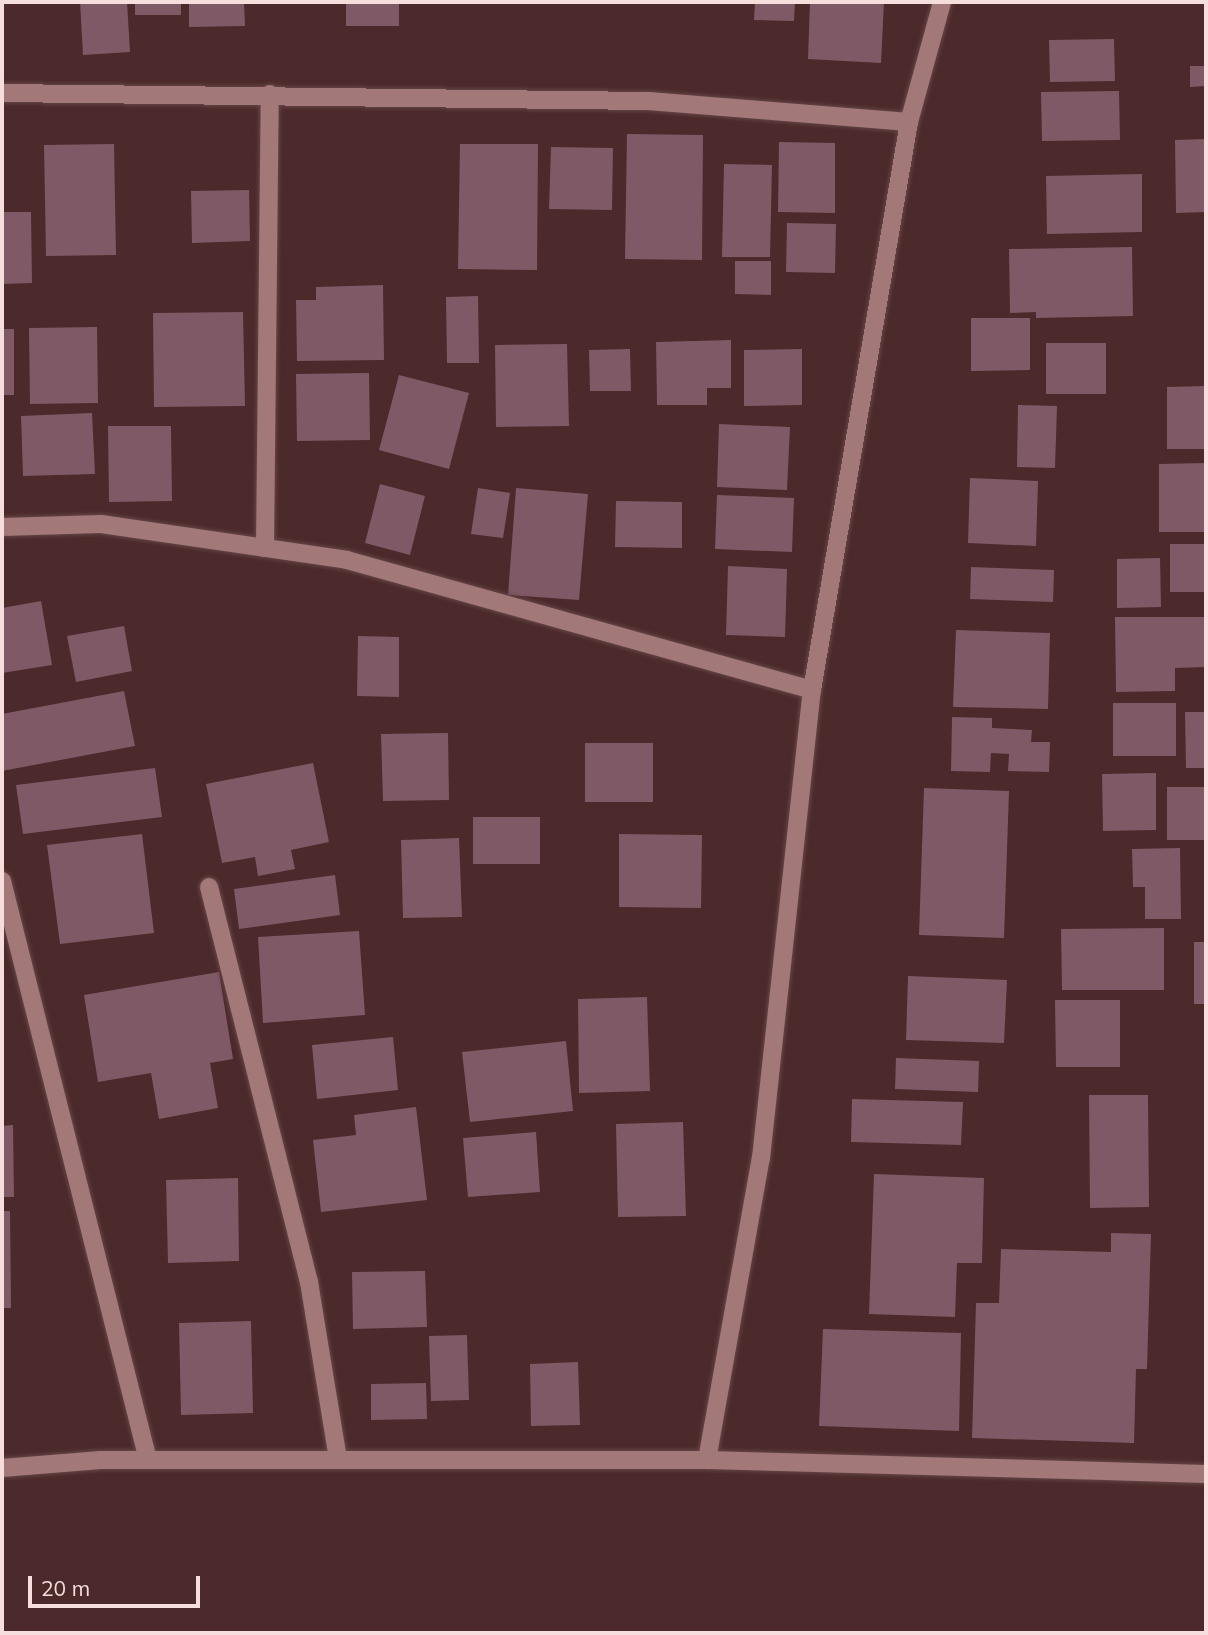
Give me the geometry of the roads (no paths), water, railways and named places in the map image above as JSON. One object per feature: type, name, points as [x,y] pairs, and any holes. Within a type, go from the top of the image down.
[{"type":"street","points":[[707,1460],[761,1158],[812,690],[909,122],[942,2]]},
{"type":"street","points":[[2,93],[270,94],[648,101],[909,122]]},
{"type":"street","points":[[265,548],[270,94]]},
{"type":"street","points":[[2,527],[101,524],[347,560],[812,690]]},
{"type":"street","points":[[2,881],[148,1460]]},
{"type":"street","points":[[209,887],[309,1282],[338,1460]]},
{"type":"street","points":[[2,1468],[101,1460],[707,1460],[1206,1472]]}]
